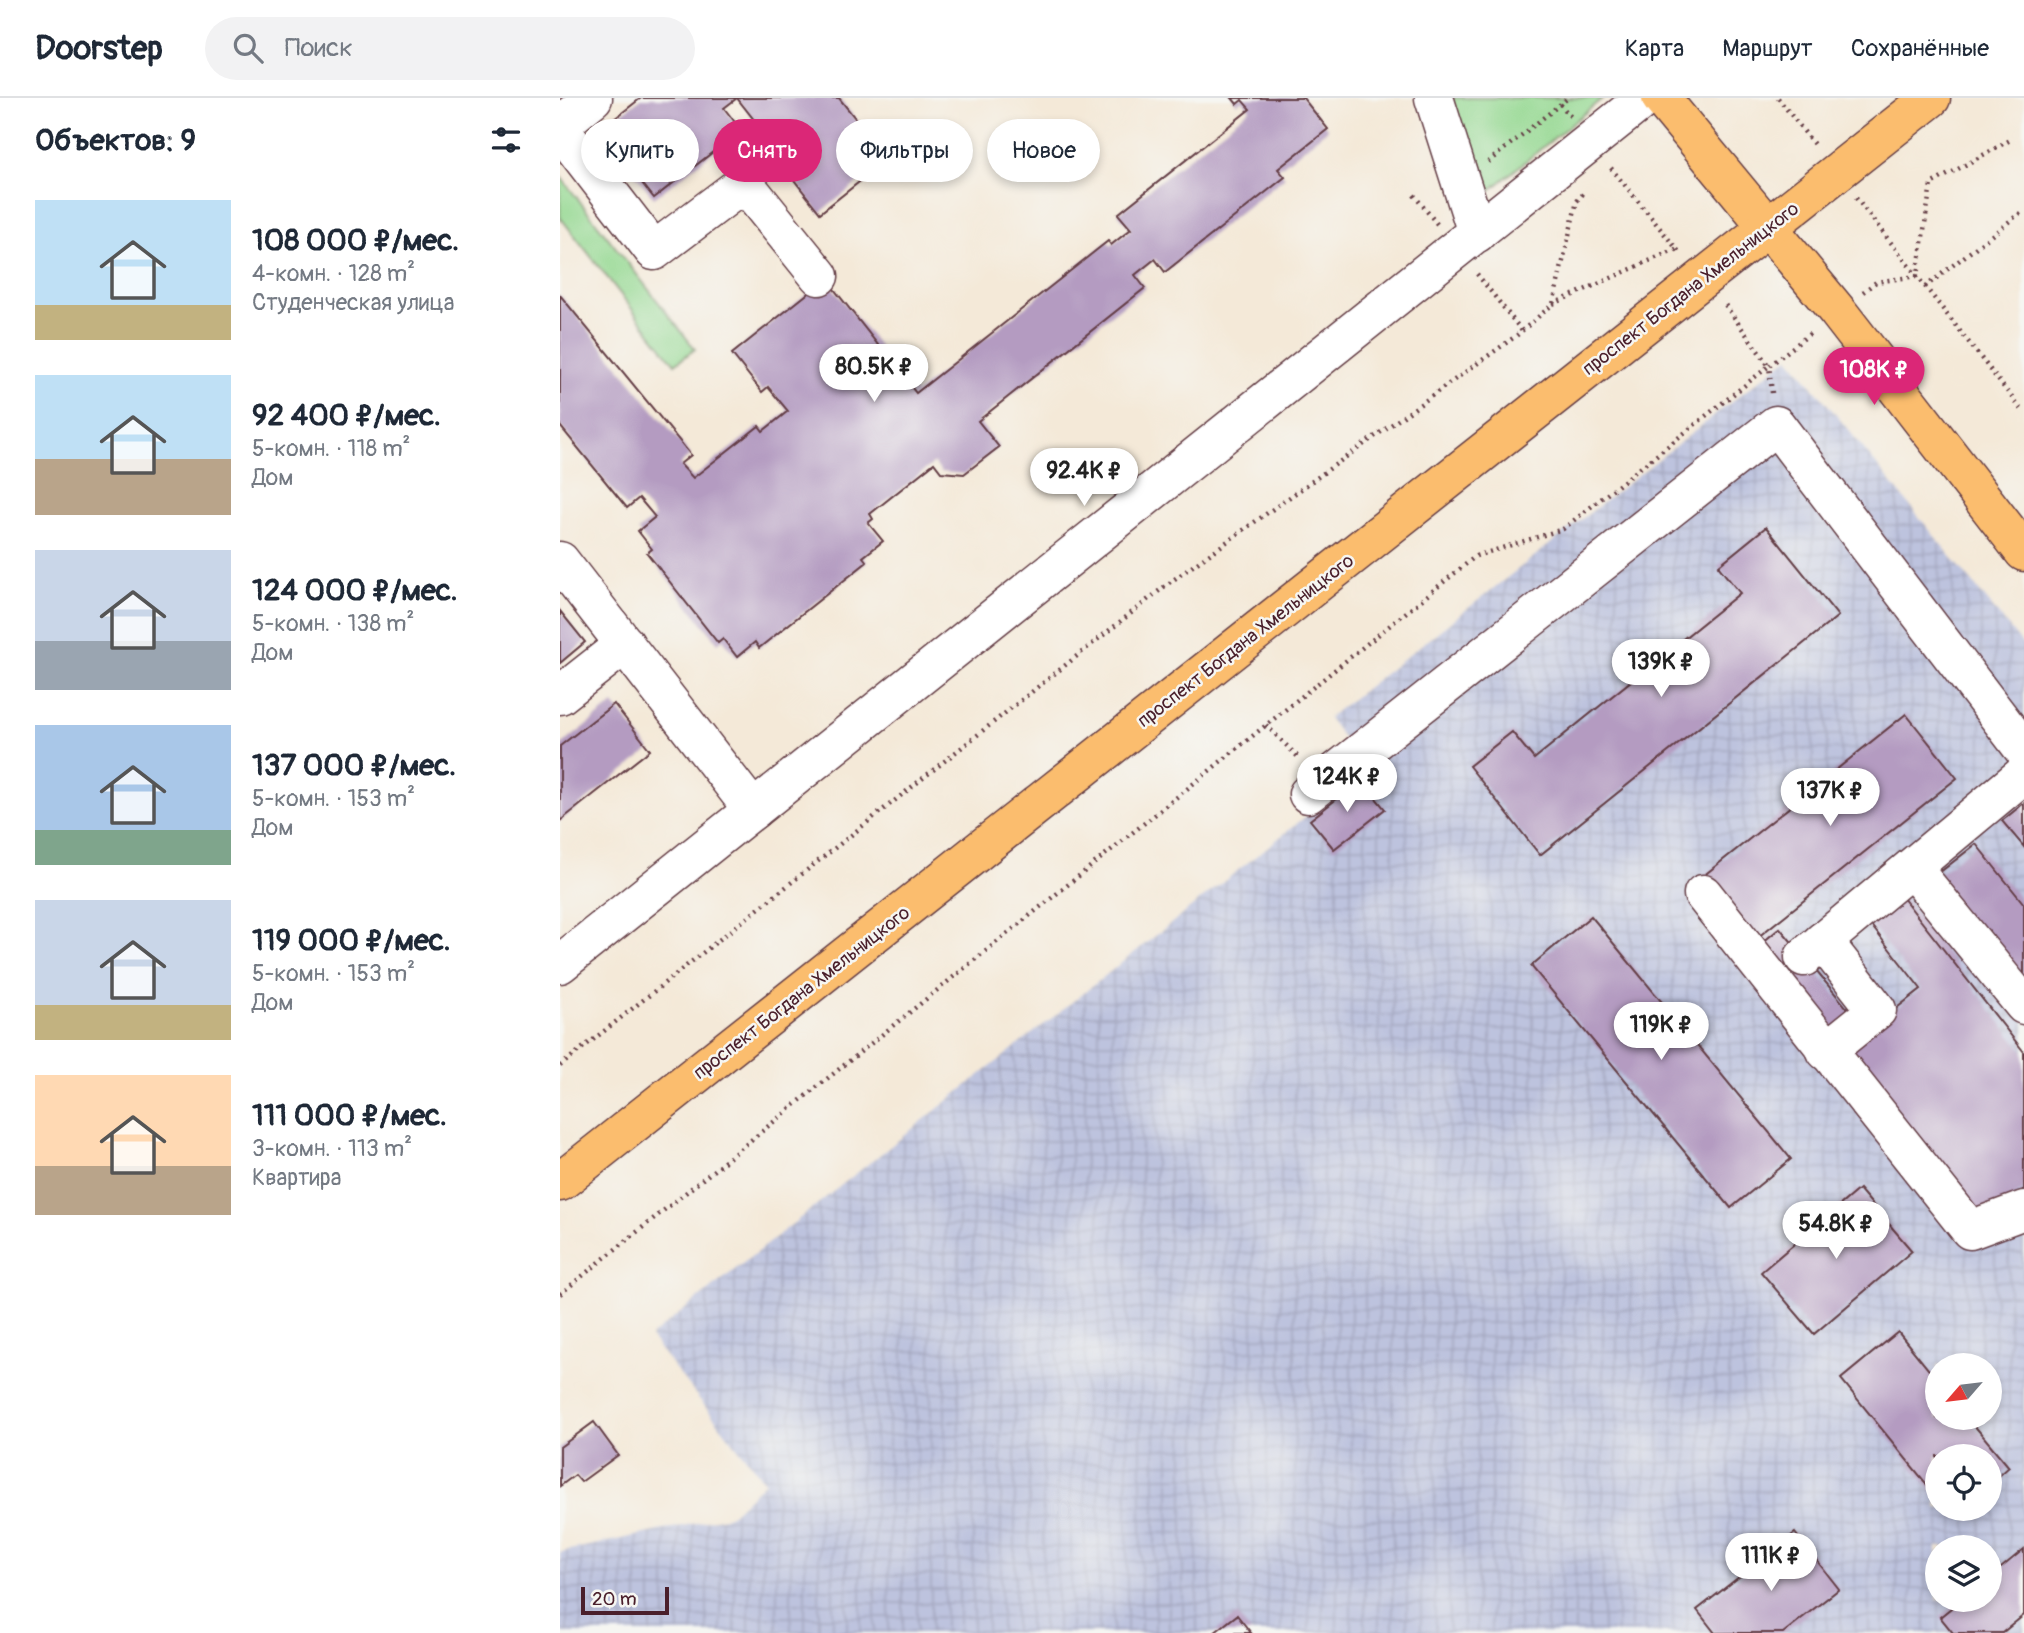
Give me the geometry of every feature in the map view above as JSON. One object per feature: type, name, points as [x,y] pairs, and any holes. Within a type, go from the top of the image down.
[{"type":"main road","points":[[1661,98],[1838,312],[2024,552]]},
{"type":"main road","name":"проспект Богдана Хмельницкого","points":[[560,1182],[1931,98]]},
{"type":"street","points":[[593,98],[560,127],[654,251],[744,183],[819,276]]},
{"type":"street","points":[[1434,98],[1477,233]]},
{"type":"street","points":[[560,964],[1477,233],[1596,157],[1645,98]]},
{"type":"street","points":[[1316,788],[1776,425],[2024,750]]},
{"type":"street","points":[[560,561],[753,810]]},
{"type":"street","points":[[560,695],[625,644]]},
{"type":"street","points":[[1795,964],[2024,774]]},
{"type":"street","points":[[1912,868],[2024,1005]]},
{"type":"street","points":[[1703,894],[1795,964],[1877,1010],[1826,1051]]},
{"type":"street","points":[[1795,964],[1826,1051],[1970,1230],[2024,1210]]},
{"type":"path","points":[[1487,163],[1568,98]]},
{"type":"path","points":[[1778,98],[2024,413]]},
{"type":"path","points":[[560,1294],[1476,556],[1563,529],[1769,366],[1705,276],[1676,249],[1608,163],[1596,157],[1560,104]]},
{"type":"path","points":[[1917,276],[1931,184],[2012,139]]},
{"type":"path","points":[[1553,304],[1577,201],[1585,191]]},
{"type":"path","points":[[1925,287],[2024,210]]},
{"type":"path","points":[[560,1066],[1168,583],[1516,336],[1553,304],[1676,249]]},
{"type":"path","points":[[1266,725],[1316,788]]},
{"type":"shaded area","points":[[1789,357],[2024,646],[2024,1633],[560,1633],[560,1552],[729,1516],[765,1482],[650,1337],[1367,768],[1328,718]]},
{"type":"green space","points":[[1452,98],[1603,98],[1482,197]]},
{"type":"green space","points":[[560,176],[695,349],[675,364],[560,217]]},
{"type":"building","points":[[641,98],[737,98],[724,108],[732,119],[713,119],[713,152],[699,163],[699,119],[614,119]]},
{"type":"building","points":[[737,98],[839,98],[856,119],[836,119],[836,182],[859,182],[820,213],[796,182],[822,182],[822,119],[753,119]]},
{"type":"building","points":[[1232,98],[1303,98],[1328,129],[1278,169],[1285,177],[1165,272],[1155,259],[1135,275],[1145,288],[978,421],[999,447],[964,474],[941,472],[934,463],[870,514],[873,519],[868,523],[883,541],[863,557],[867,562],[759,648],[755,642],[737,657],[723,639],[718,643],[647,553],[652,549],[638,531],[655,517],[639,498],[627,508],[560,426],[560,295],[691,455],[680,464],[693,478],[759,426],[763,431],[788,411],[768,387],[762,392],[732,354],[826,279],[916,393],[1108,241],[1111,245],[1131,229],[1118,214],[1250,109],[1242,100],[1237,104]]},
{"type":"building","points":[[641,182],[674,182],[654,198]]},
{"type":"building","points":[[1766,527],[1838,616],[1540,855],[1469,766],[1512,732],[1534,759],[1740,593],[1718,566]]},
{"type":"building","points":[[560,611],[585,642],[560,663]]},
{"type":"building","points":[[614,704],[650,750],[560,821],[560,746]]},
{"type":"building","points":[[1906,714],[1957,778],[1753,941],[1702,877]]},
{"type":"building","points":[[1361,780],[1385,809],[1334,849],[1310,820]]},
{"type":"building","points":[[2024,803],[2024,847],[2002,821]]},
{"type":"building","points":[[1976,844],[2024,904],[2024,991],[1934,877]]},
{"type":"building","points":[[1903,898],[2024,1052],[2024,1189],[1984,1221],[1847,1047],[1921,989],[1870,924]]},
{"type":"building","points":[[1591,916],[1791,1159],[1731,1208],[1531,966]]},
{"type":"building","points":[[1780,928],[1853,1015],[1829,1035],[1756,948]]},
{"type":"building","points":[[1859,1189],[1912,1251],[1814,1334],[1761,1272]]},
{"type":"building","points":[[1898,1332],[1925,1365],[1925,1430],[1978,1430],[1990,1444],[1925,1444],[1925,1482],[1841,1379]]},
{"type":"building","points":[[594,1422],[618,1455],[581,1482],[575,1475],[560,1486],[560,1447]]},
{"type":"building","points":[[2002,1459],[2009,1467],[2002,1473]]},
{"type":"building","points":[[1795,1533],[1839,1589],[1783,1633],[1715,1633],[1697,1610]]},
{"type":"building","points":[[2024,1549],[2024,1615],[2002,1633],[1953,1633],[1940,1617],[1946,1612],[2002,1612],[2002,1567]]},
{"type":"building","points":[[1237,1615],[1251,1633],[1214,1633]]}]
